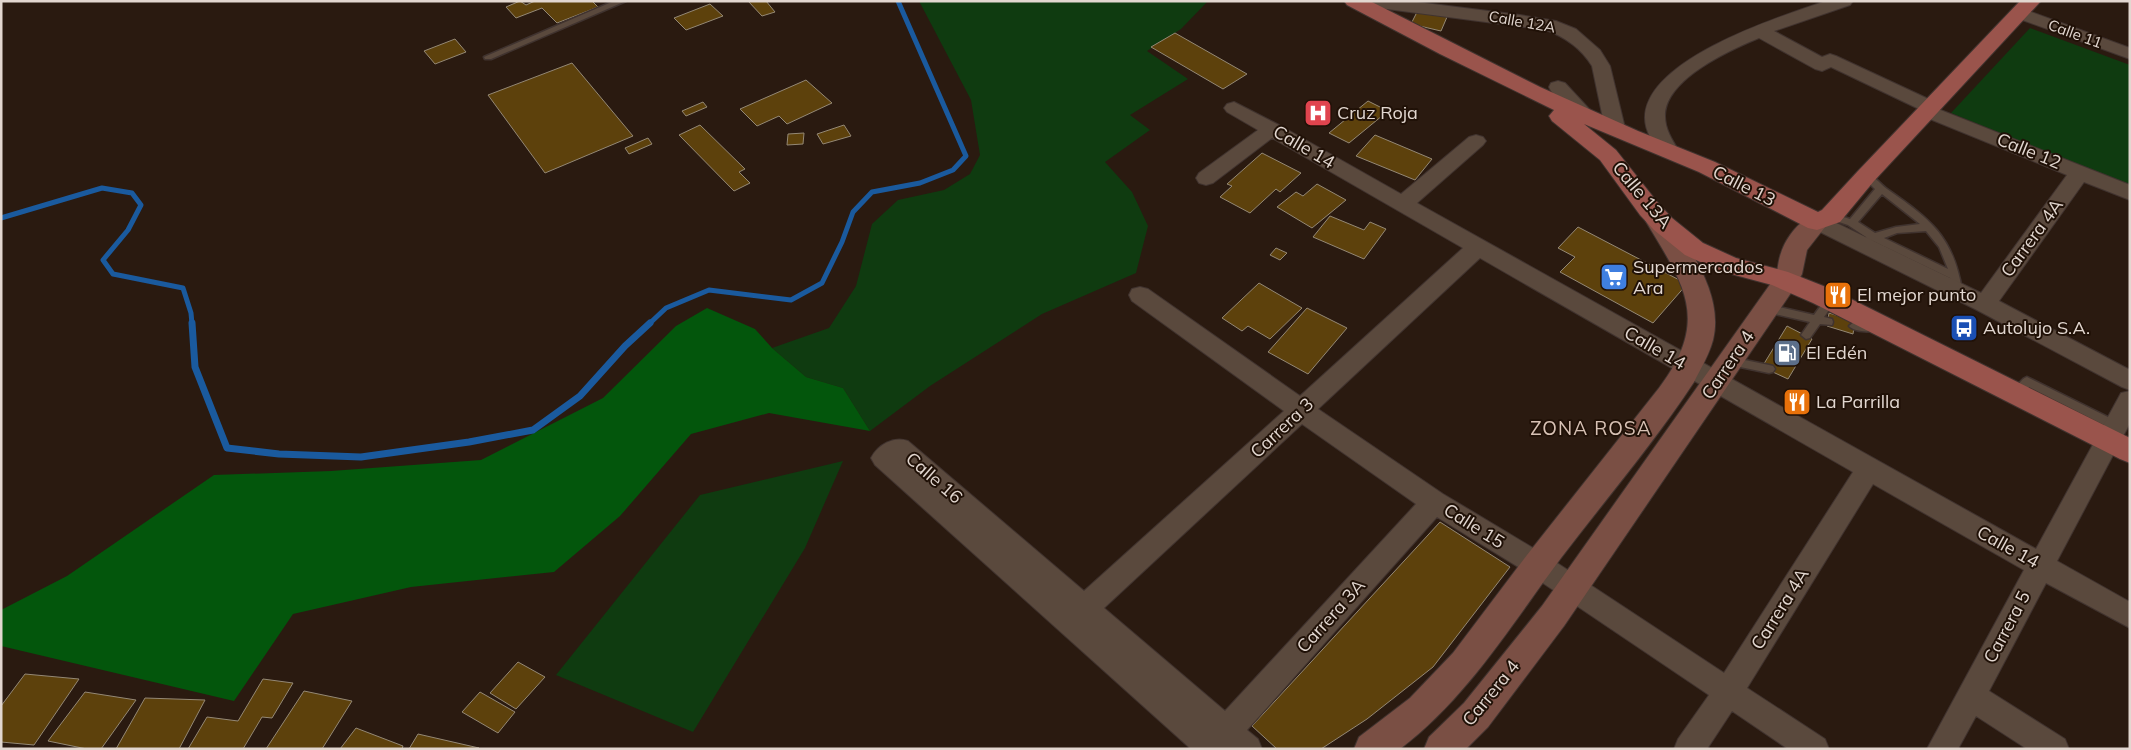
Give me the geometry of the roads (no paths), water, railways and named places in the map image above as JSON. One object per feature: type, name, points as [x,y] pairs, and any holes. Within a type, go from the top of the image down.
[{"type":"main road","name":"Calle 13","points":[[1354,1],[1532,92],[1824,219]]},
{"type":"main road","name":"Carrera 4","points":[[1441,749],[1476,715],[1573,588],[1790,275],[1793,253],[1804,235],[1873,183],[1928,109],[2026,7]]},
{"type":"main road","name":"Calle 13A","points":[[1532,92],[1599,146],[1625,176],[1649,209],[1663,224],[1694,249],[1729,265],[1786,281],[1825,310],[1886,328],[2018,395],[2118,439]]},
{"type":"main road","points":[[1625,176],[1628,156],[1635,152],[1669,151]]},
{"type":"main road","name":"Carrera 4","points":[[1371,749],[1402,727],[1437,695],[1464,666],[1538,565],[1690,368],[1700,336],[1698,298],[1680,252],[1649,209]]},
{"type":"street","name":"Calle 12A","points":[[1364,1],[1520,20],[1550,25],[1570,32],[1594,54],[1601,66],[1615,128]]},
{"type":"street","points":[[1669,151],[1658,136],[1656,121],[1657,105],[1664,93],[1678,78],[1716,51],[1760,31],[1844,1]]},
{"type":"street","name":"Calle 11","points":[[2026,7],[2130,54]]},
{"type":"street","name":"Calle 12","points":[[1760,31],[1822,65],[1830,60],[1928,109],[2130,193]]},
{"type":"street","points":[[1558,87],[1584,115]]},
{"type":"street","name":"Calle 14","points":[[1234,108],[1690,368],[1723,372],[1869,469],[2130,616]]},
{"type":"street","points":[[1206,178],[1272,130]]},
{"type":"street","points":[[1403,204],[1476,140]]},
{"type":"street","name":"Carrera 4A","points":[[1985,304],[2080,172]]},
{"type":"street","name":"Calle 13","points":[[1824,219],[1956,283],[1985,304],[2130,381]]},
{"type":"street","name":"Carrera 3","points":[[1085,608],[1478,246]]},
{"type":"street","name":"Calle 15","points":[[1140,295],[1434,502],[1538,565],[1814,749]]},
{"type":"street","name":"Carrera 5","points":[[1942,749],[2040,566],[2118,439],[2130,400]]},
{"type":"street","name":"Calle 16","points":[[898,448],[1085,608],[1229,743],[884,458],[898,448]]},
{"type":"street","name":"Carrera 4A","points":[[1689,749],[1728,692],[1869,469]]},
{"type":"street","name":"Carrera 3A","points":[[1229,743],[1434,502]]},
{"type":"street","points":[[1970,696],[2054,749]]},
{"type":"lane","points":[[488,57],[622,1]]},
{"type":"lane","points":[[1852,223],[1873,183],[1903,206],[1943,244],[1950,258],[1956,283]]},
{"type":"lane","points":[[1824,219],[1852,223],[1870,241],[1896,230],[1927,227]]},
{"type":"lane","points":[[1766,308],[1825,310]]},
{"type":"lane","points":[[1806,336],[1825,310]]},
{"type":"lane","points":[[1854,326],[1886,328]]},
{"type":"lane","points":[[1723,372],[1769,370]]},
{"type":"waterway","points":[[649,324],[666,308],[709,290],[791,300],[822,283],[842,242],[853,212],[872,192],[920,183],[953,170],[966,156],[898,1]]},
{"type":"waterway","points":[[1,218],[102,188],[132,193],[141,205],[128,230],[103,260],[113,274],[183,288],[191,313],[192,324]]},
{"type":"waterway","points":[[192,323],[195,367],[227,448],[279,454],[361,457],[469,442],[533,430],[580,396],[625,346],[650,323]]},
{"type":"place","name":"Cruz Roja","points":[[1318,113]]},
{"type":"place","name":"Supermercados Ara","points":[[1614,277]]},
{"type":"place","name":"El mejor punto","points":[[1838,295]]},
{"type":"place","name":"Autolujo S.A.","points":[[1964,328]]},
{"type":"place","name":"El Edén","points":[[1787,353]]},
{"type":"place","name":"La Parrilla","points":[[1797,402]]},
{"type":"district","name":"ZONA ROSA","points":[[1591,428]]}]
